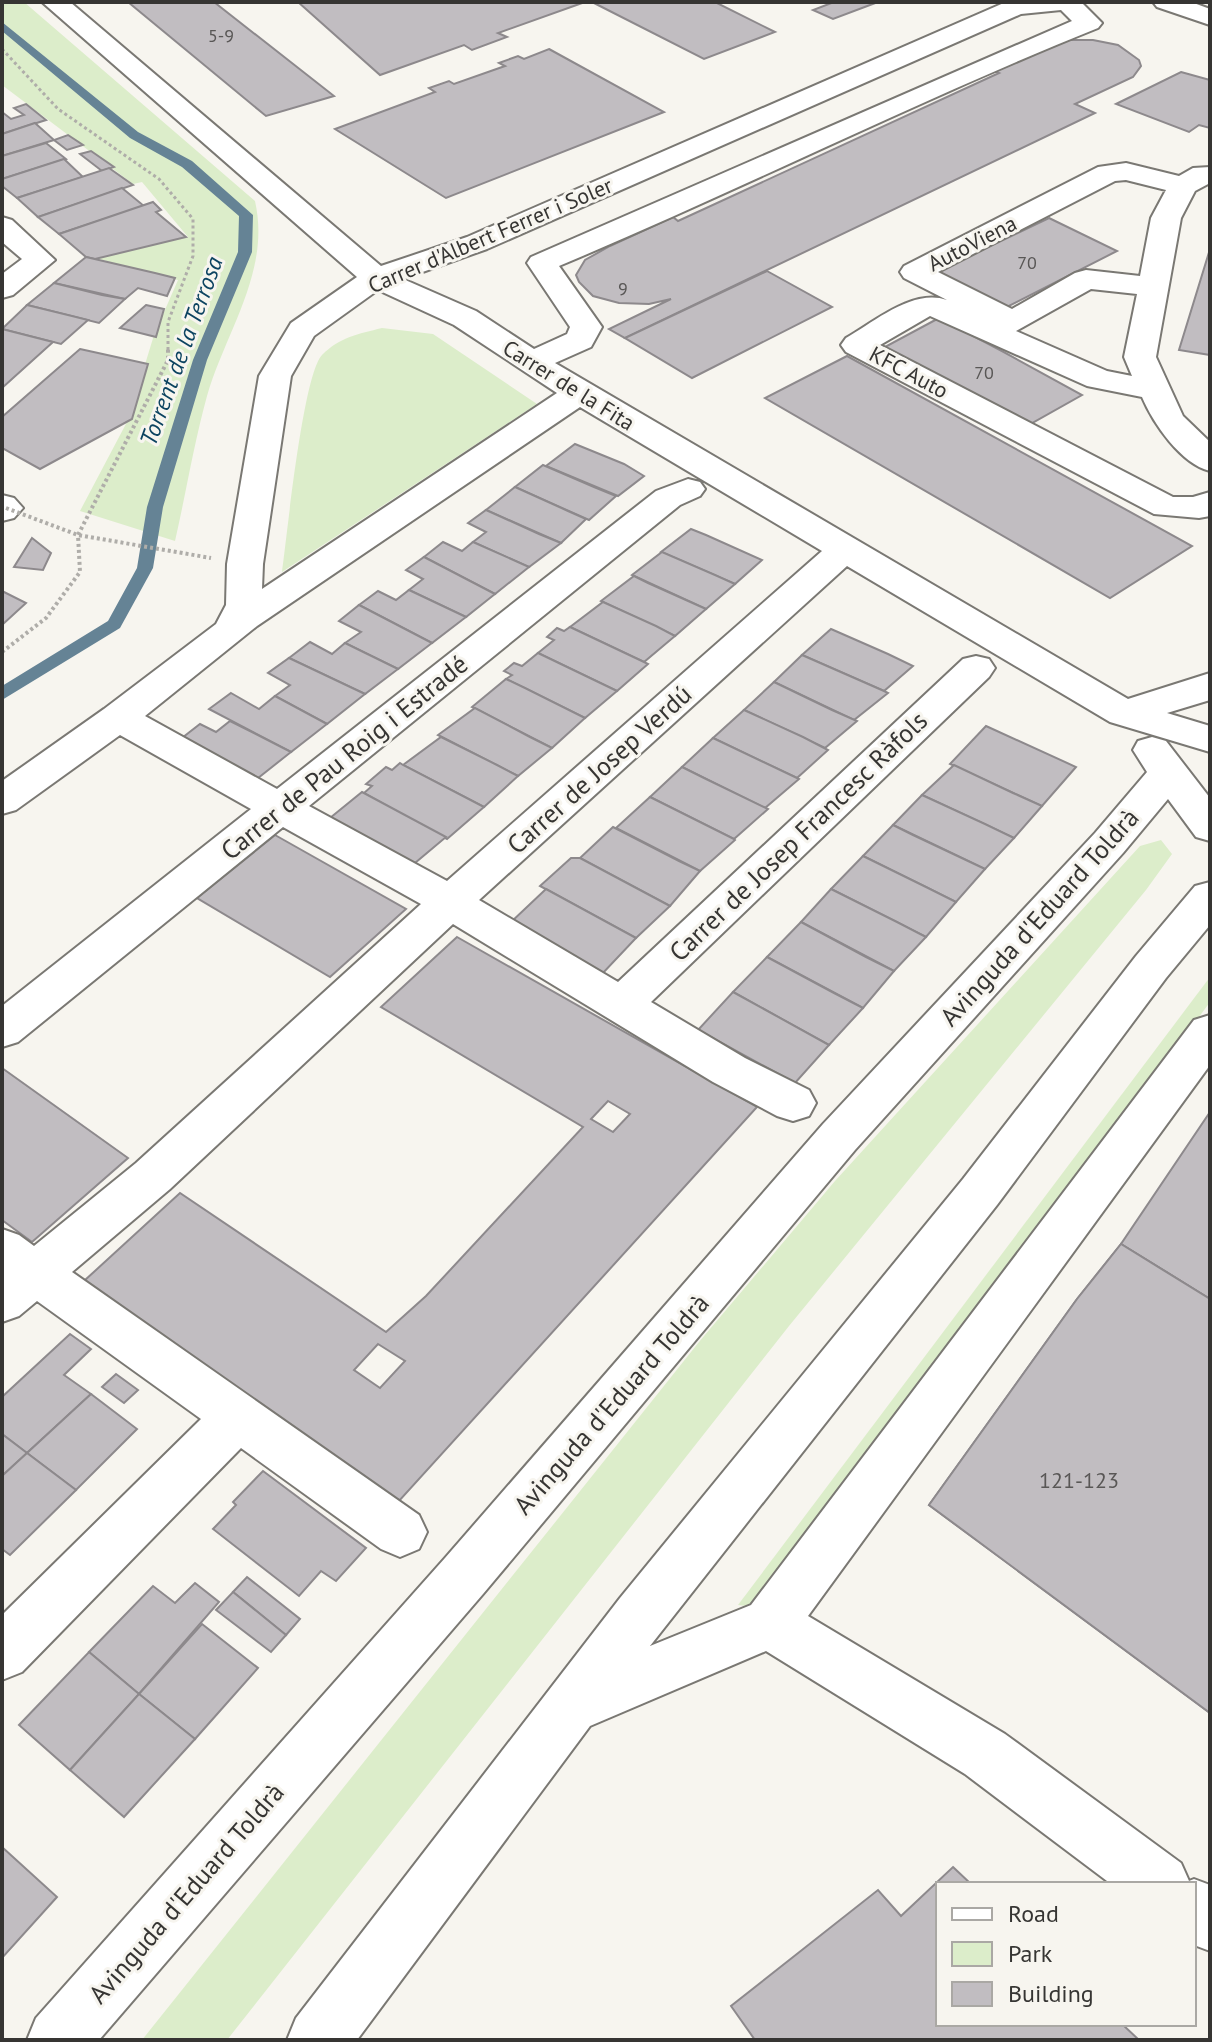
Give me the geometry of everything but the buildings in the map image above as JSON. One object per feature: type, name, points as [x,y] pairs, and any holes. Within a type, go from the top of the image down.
[{"type":"street","name":"Carrer de la Fita","points":[[55,2],[376,278],[465,318],[579,393],[1124,713],[1210,739]]},
{"type":"street","name":"Carrer d'Albert Ferrer i Soler","points":[[231,631],[244,605],[245,564],[275,376],[302,330],[376,278],[477,243],[1018,4],[1067,2]]},
{"type":"street","points":[[530,363],[580,340],[586,327],[542,263],[705,194],[1021,50],[1089,23],[1067,2]]},
{"type":"street","points":[[1166,2],[1210,17]]},
{"type":"street","points":[[1185,2],[1210,6]]},
{"type":"street","name":"AutoViena","points":[[1154,287],[1086,279],[1013,322],[915,272],[1108,173],[1126,171],[1196,181]]},
{"type":"street","points":[[1196,181],[1166,218],[1140,357],[1168,420],[1210,461]]},
{"type":"street","points":[[2,226],[40,260],[2,289]]},
{"type":"street","name":"KFC Auto","points":[[1156,390],[1098,379],[932,305],[916,310],[857,345],[1166,507],[1199,508],[1210,502]]},
{"type":"street","points":[[2,800],[118,718],[244,618],[579,393]]},
{"type":"street","name":"Carrer de Pau Roig i Estradé","points":[[2,1030],[668,498],[688,489]]},
{"type":"street","name":"Carrer de Josep Verdú","points":[[12,1274],[153,1176],[450,902],[845,549]]},
{"type":"street","name":"Carrer de Josep Francesc Ràfols","points":[[621,1005],[976,668]]},
{"type":"street","points":[[1124,713],[1210,685]]},
{"type":"street","name":"Carrer de la Fita","points":[[1124,713],[1210,827]]},
{"type":"street","points":[[118,718],[450,902],[729,1070],[793,1103]]},
{"type":"street","name":"Avinguda d'Eduard Toldrà","points":[[58,2040],[464,1576],[839,1137],[1109,843],[1169,772]]},
{"type":"street","points":[[318,2040],[639,1616],[980,1192],[1151,967],[1210,897]]},
{"type":"street","points":[[570,1707],[770,1623],[1210,1032]]},
{"type":"street","points":[[12,1274],[238,1416],[400,1532]]},
{"type":"street","points":[[2,1653],[238,1416]]},
{"type":"street","points":[[770,1623],[985,1754],[1157,1882]]},
{"type":"path","points":[[2,49],[58,109],[159,179],[193,219],[193,256],[168,322],[168,360],[78,535],[80,572],[46,618],[2,652]]},
{"type":"path","points":[[3,508],[78,535],[211,558]]},
{"type":"green space","points":[[2,2],[24,2],[255,201],[257,252],[252,276],[207,396],[175,541],[80,511],[128,420],[154,335],[178,280],[95,258],[188,237],[142,182],[133,184],[2,85]]},
{"type":"green space","points":[[382,328],[433,334],[537,404],[282,572],[302,423],[315,369],[322,355],[336,344]]},
{"type":"green space","points":[[1161,840],[1172,854],[1146,890],[789,1326],[227,2040],[142,2040],[699,1342],[835,1181],[1140,846]]},
{"type":"green space","points":[[1210,977],[1210,1002],[1023,1256],[756,1607],[738,1605]]},
{"type":"waterway","name":"Torrent de la Terrosa","points":[[2,25],[29,51],[134,135],[187,164],[246,215],[245,252],[200,360],[155,507],[145,568],[114,624],[2,694]]}]
